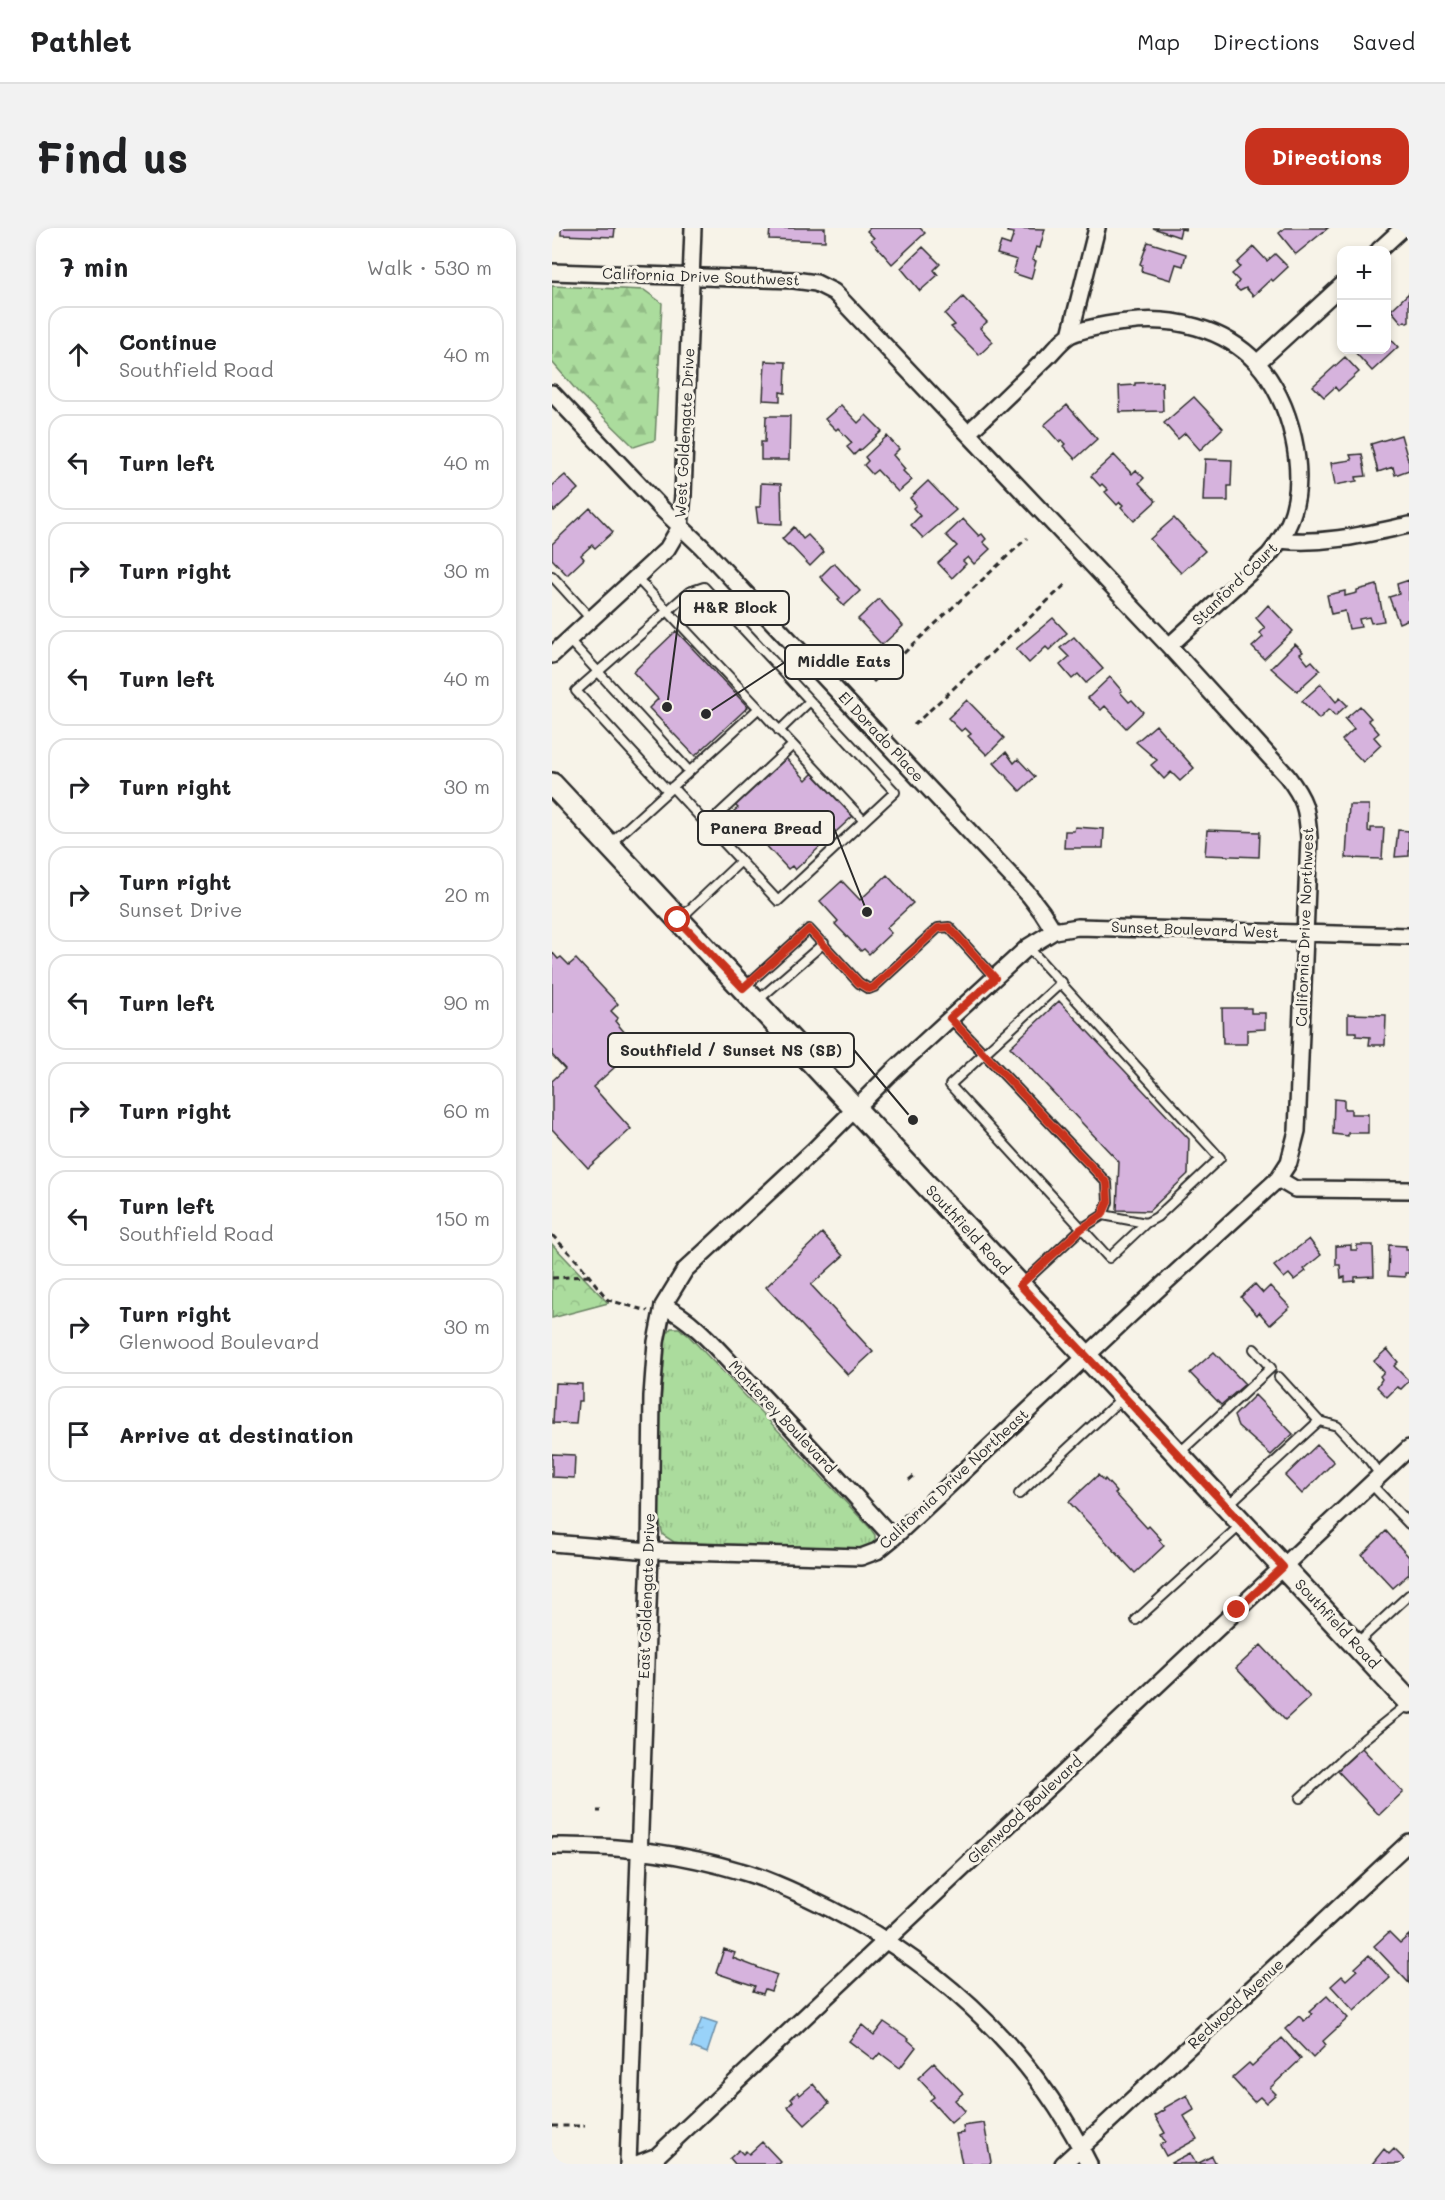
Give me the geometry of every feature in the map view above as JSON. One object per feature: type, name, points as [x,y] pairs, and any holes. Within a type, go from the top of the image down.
[{"type":"main road","name":"Southfield Road","points":[[552,784],[1409,1702]]},
{"type":"street","name":"West Goldengate Drive","points":[[552,655],[667,549],[680,527],[693,228]]},
{"type":"street","points":[[1070,335],[1097,228]]},
{"type":"street","points":[[1383,246],[1403,228]]},
{"type":"street","name":"California Drive Southwest","points":[[552,272],[794,280],[816,283],[834,292],[968,433]]},
{"type":"street","points":[[1257,363],[1337,289]]},
{"type":"street","name":"Stanford Court","points":[[968,433],[1070,335],[1115,323],[1148,319],[1178,322],[1216,335],[1236,346],[1257,363],[1277,392],[1290,426],[1297,455],[1297,489],[1291,520],[1269,555],[1169,645]]},
{"type":"street","name":"El Dorado Place","points":[[552,393],[592,437],[710,556],[1029,895],[1054,931]]},
{"type":"street","name":"California Drive Northwest","points":[[968,433],[1169,645],[1287,776],[1300,794],[1308,813],[1309,838],[1297,1131],[1289,1162],[1278,1179],[1086,1356]]},
{"type":"street","points":[[1280,540],[1297,542],[1335,539],[1409,525]]},
{"type":"street","name":"Sunset Boulevard West","points":[[1054,931],[1078,927],[1409,936]]},
{"type":"street","name":"East Goldengate Drive","points":[[628,2164],[650,1551],[652,1396],[658,1310],[684,1270],[950,1018],[1028,947],[1054,931]]},
{"type":"street","points":[[1278,1179],[1295,1189],[1409,1190]]},
{"type":"street","name":"Monterey Boulevard","points":[[658,1310],[674,1311],[711,1343],[786,1419],[893,1538]]},
{"type":"street","name":"California Drive Northeast","points":[[552,1543],[650,1551],[861,1557],[878,1551],[893,1538],[1086,1356]]},
{"type":"street","name":"Glenwood Boulevard","points":[[637,2164],[657,2156],[1409,1448]]},
{"type":"street","name":"Redwood Avenue","points":[[1063,2164],[1409,1842]]},
{"type":"street","points":[[552,1846],[598,1845],[640,1849],[742,1871],[823,1905],[887,1940],[937,1976],[1005,2040],[1062,2115],[1089,2164]]},
{"type":"lane","points":[[552,576],[591,619]]},
{"type":"lane","points":[[636,577],[864,821]]},
{"type":"lane","points":[[704,587],[896,792],[778,901],[576,691],[666,611],[689,592],[704,587]]},
{"type":"lane","points":[[569,640],[689,771]]},
{"type":"lane","points":[[778,730],[810,701]]},
{"type":"lane","points":[[609,845],[758,709]]},
{"type":"lane","points":[[707,825],[793,745]]},
{"type":"lane","points":[[678,920],[741,861]]},
{"type":"lane","points":[[749,995],[809,929],[859,983],[869,989],[874,987],[938,928],[949,927],[995,978]]},
{"type":"lane","points":[[749,995],[824,944]]},
{"type":"lane","points":[[1028,947],[1062,982],[1220,1158],[1109,1258],[950,1085],[1062,982]]},
{"type":"lane","points":[[950,1018],[1107,1183],[1108,1202],[1102,1215],[1081,1229],[1020,1285]]},
{"type":"lane","points":[[1102,1215],[1146,1223]]},
{"type":"lane","points":[[1178,1454],[1271,1368],[1254,1349]]},
{"type":"lane","points":[[1279,1377],[1319,1421],[1337,1426],[1369,1460],[1376,1480],[1409,1524]]},
{"type":"lane","points":[[1019,1494],[1123,1397]]},
{"type":"lane","points":[[1227,1506],[1319,1421]]},
{"type":"lane","points":[[1136,1620],[1243,1523]]},
{"type":"lane","points":[[1356,1644],[1409,1595]]},
{"type":"lane","points":[[1300,1798],[1364,1738],[1409,1702]]},
{"type":"path","points":[[873,682],[1028,538]]},
{"type":"path","points":[[914,725],[1068,582]]},
{"type":"path","points":[[552,1235],[608,1300],[658,1310]]},
{"type":"path","points":[[552,1278],[589,1276]]},
{"type":"path","points":[[909,1480],[915,1475]]},
{"type":"path","points":[[552,2126],[585,2126]]},
{"type":"green space","points":[[552,286],[644,290],[662,303],[655,440],[634,447],[577,391],[552,362]]},
{"type":"green space","points":[[552,1244],[608,1303],[552,1318]]},
{"type":"green space","points":[[671,1328],[679,1328],[689,1336],[870,1528],[875,1535],[875,1542],[860,1548],[680,1543],[663,1535],[659,1519],[660,1420],[666,1335]]},
{"type":"water","points":[[702,2018],[717,2023],[707,2053],[691,2047]]},
{"type":"building","points":[[561,228],[615,228],[614,237],[561,235]]},
{"type":"building","points":[[770,228],[825,228],[825,241],[769,239]]},
{"type":"building","points":[[870,228],[920,228],[925,233],[892,264],[871,240],[874,238],[867,231]]},
{"type":"building","points":[[1008,228],[1045,229],[1040,248],[1036,247],[1032,260],[1036,261],[1031,279],[1013,273],[1017,260],[997,254],[1001,242],[1010,245],[1014,233],[1007,232]]},
{"type":"building","points":[[1153,228],[1186,228],[1181,229],[1179,237]]},
{"type":"building","points":[[1285,228],[1328,228],[1296,254],[1279,233]]},
{"type":"building","points":[[1148,242],[1186,254],[1183,266],[1176,264],[1171,280],[1141,271],[1142,265],[1140,264]]},
{"type":"building","points":[[923,247],[940,264],[934,270],[938,275],[920,291],[901,268]]},
{"type":"building","points":[[1254,247],[1267,261],[1275,254],[1288,267],[1253,296],[1246,288],[1240,291],[1235,287],[1239,281],[1232,274],[1240,267],[1237,263]]},
{"type":"building","points":[[1409,293],[1409,322],[1402,323],[1391,310]]},
{"type":"building","points":[[963,297],[987,322],[980,328],[993,342],[979,355],[951,327],[955,325],[945,314]]},
{"type":"building","points":[[1391,339],[1398,347],[1391,353]]},
{"type":"building","points":[[1357,354],[1390,354],[1372,371]]},
{"type":"building","points":[[1345,357],[1359,372],[1338,391],[1335,387],[1324,397],[1313,386]]},
{"type":"building","points":[[765,361],[786,362],[785,393],[780,392],[780,401],[763,400]]},
{"type":"building","points":[[1162,382],[1163,411],[1120,412],[1119,386]]},
{"type":"building","points":[[1194,397],[1223,428],[1200,450],[1185,433],[1178,439],[1164,423]]},
{"type":"building","points":[[841,405],[858,423],[866,415],[882,431],[854,455],[847,447],[852,443],[838,428],[836,430],[825,419]]},
{"type":"building","points":[[1067,405],[1097,439],[1075,459],[1063,446],[1065,444],[1061,440],[1059,442],[1044,425]]},
{"type":"building","points":[[766,416],[790,416],[789,460],[761,460],[761,442],[765,442]]},
{"type":"building","points":[[1401,435],[1409,470],[1395,475],[1393,467],[1378,472],[1371,444]]},
{"type":"building","points":[[887,436],[899,449],[893,455],[912,480],[898,492],[877,470],[872,474],[864,465],[868,461],[865,457]]},
{"type":"building","points":[[1362,454],[1366,476],[1356,477],[1357,481],[1335,485],[1331,463],[1352,460],[1350,455]]},
{"type":"building","points":[[1114,455],[1132,474],[1136,470],[1144,478],[1139,483],[1156,501],[1134,521],[1121,507],[1123,505],[1120,502],[1117,505],[1105,492],[1108,490],[1102,484],[1100,486],[1091,476]]},
{"type":"building","points":[[1205,459],[1232,460],[1228,501],[1203,501]]},
{"type":"building","points":[[565,475],[578,489],[554,511],[552,486]]},
{"type":"building","points":[[928,481],[956,510],[923,538],[911,525],[920,516],[913,508],[916,505],[910,498]]},
{"type":"building","points":[[761,483],[781,484],[782,524],[758,523],[756,507],[760,507]]},
{"type":"building","points":[[590,508],[613,532],[595,548],[592,545],[581,555],[584,559],[567,575],[552,559],[552,544]]},
{"type":"building","points":[[1174,518],[1205,551],[1181,573],[1150,539]]},
{"type":"building","points":[[963,519],[979,536],[982,534],[986,539],[983,542],[990,549],[974,564],[968,557],[963,561],[966,564],[952,578],[938,563],[957,546],[946,535]]},
{"type":"building","points":[[794,527],[803,539],[808,535],[824,552],[810,566],[782,539]]},
{"type":"building","points":[[834,563],[860,591],[844,606],[838,600],[840,598],[820,577]]},
{"type":"building","points":[[1409,580],[1409,619],[1399,623],[1389,597],[1399,594],[1397,584]]},
{"type":"building","points":[[1377,585],[1384,621],[1371,623],[1369,617],[1359,619],[1361,627],[1349,629],[1345,611],[1331,614],[1327,595],[1345,591],[1345,596]]},
{"type":"building","points":[[879,599],[903,626],[882,645],[858,619]]},
{"type":"building","points":[[1268,605],[1293,631],[1264,659],[1252,647],[1263,637],[1260,633],[1265,628],[1256,618]]},
{"type":"building","points":[[1053,618],[1067,633],[1049,650],[1046,647],[1029,663],[1016,649]]},
{"type":"building","points":[[676,631],[748,707],[695,756],[649,708],[658,699],[633,672]]},
{"type":"building","points":[[1074,637],[1103,669],[1086,683],[1078,674],[1072,679],[1060,665],[1069,657],[1060,648]]},
{"type":"building","points":[[1295,644],[1303,652],[1300,654],[1308,664],[1312,661],[1320,670],[1297,691],[1271,668]]},
{"type":"building","points":[[1110,677],[1129,702],[1132,700],[1143,712],[1126,728],[1105,706],[1101,710],[1088,698]]},
{"type":"building","points":[[1321,684],[1336,702],[1340,698],[1347,705],[1335,716],[1329,709],[1319,719],[1302,701]]},
{"type":"building","points":[[967,700],[1004,738],[987,755],[968,736],[971,734],[965,728],[961,731],[948,718]]},
{"type":"building","points":[[1360,706],[1371,718],[1368,720],[1379,733],[1374,737],[1381,745],[1363,762],[1342,740],[1354,729],[1345,719]]},
{"type":"building","points":[[1156,725],[1194,768],[1180,781],[1171,772],[1164,779],[1151,765],[1157,760],[1136,742]]},
{"type":"building","points":[[1006,752],[1014,763],[1018,759],[1035,777],[1020,791],[994,763]]},
{"type":"building","points":[[785,757],[806,780],[813,773],[853,816],[795,870],[792,866],[788,869],[734,811],[738,808],[734,804]]},
{"type":"building","points":[[1349,805],[1369,805],[1368,831],[1371,832],[1371,828],[1384,828],[1382,859],[1346,858]]},
{"type":"building","points":[[1075,827],[1104,829],[1103,848],[1064,848],[1065,831],[1074,831]]},
{"type":"building","points":[[1207,830],[1260,832],[1259,857],[1205,855]]},
{"type":"building","points":[[1398,830],[1409,831],[1409,856],[1395,857]]},
{"type":"building","points":[[887,875],[913,903],[886,928],[891,933],[869,954],[864,949],[861,951],[835,924],[838,921],[820,901],[842,881],[860,900]]},
{"type":"building","points":[[552,952],[558,959],[561,957],[569,965],[576,959],[618,1004],[611,1011],[618,1018],[615,1021],[637,1047],[593,1087],[631,1129],[588,1168],[552,1129],[552,1081],[565,1069],[552,1055]]},
{"type":"building","points":[[1059,1001],[1189,1139],[1188,1174],[1149,1211],[1117,1210],[1119,1162],[1010,1047]]},
{"type":"building","points":[[1222,1008],[1251,1008],[1251,1013],[1265,1013],[1265,1029],[1247,1030],[1247,1044],[1223,1044]]},
{"type":"building","points":[[1348,1014],[1386,1015],[1385,1045],[1369,1045],[1370,1037],[1356,1036],[1356,1032],[1348,1032]]},
{"type":"building","points":[[1334,1099],[1344,1100],[1344,1109],[1351,1109],[1351,1114],[1368,1114],[1368,1133],[1348,1133],[1348,1136],[1333,1134]]},
{"type":"building","points":[[822,1233],[843,1256],[811,1285],[873,1352],[848,1375],[766,1287]]},
{"type":"building","points":[[1309,1239],[1321,1255],[1294,1280],[1289,1274],[1284,1278],[1274,1266]]},
{"type":"building","points":[[1351,1245],[1351,1250],[1357,1250],[1357,1245],[1373,1245],[1374,1276],[1355,1277],[1355,1281],[1345,1282],[1345,1277],[1341,1278],[1340,1265],[1336,1265],[1336,1246]]},
{"type":"building","points":[[1389,1245],[1406,1246],[1406,1250],[1409,1250],[1409,1273],[1405,1273],[1405,1277],[1388,1276]]},
{"type":"building","points":[[1255,1284],[1263,1293],[1270,1286],[1290,1307],[1270,1325],[1259,1312],[1257,1315],[1241,1297]]},
{"type":"building","points":[[1387,1349],[1398,1362],[1394,1366],[1409,1381],[1401,1389],[1397,1387],[1387,1397],[1377,1387],[1382,1379],[1380,1376],[1384,1372],[1374,1361]]},
{"type":"building","points":[[1214,1352],[1245,1384],[1221,1405],[1190,1373]]},
{"type":"building","points":[[555,1383],[582,1384],[582,1401],[578,1401],[576,1424],[553,1423]]},
{"type":"building","points":[[1255,1395],[1293,1434],[1271,1455],[1238,1426],[1234,1416]]},
{"type":"building","points":[[1317,1445],[1334,1462],[1302,1494],[1285,1476]]},
{"type":"building","points":[[552,1454],[575,1455],[574,1478],[552,1477]]},
{"type":"building","points":[[1098,1475],[1104,1481],[1105,1479],[1147,1528],[1149,1526],[1164,1546],[1135,1573],[1069,1502]]},
{"type":"building","points":[[1386,1531],[1409,1557],[1409,1574],[1393,1588],[1362,1555]]},
{"type":"building","points":[[1261,1645],[1310,1697],[1285,1720],[1236,1668]]},
{"type":"building","points":[[1361,1747],[1403,1792],[1379,1815],[1337,1770]]},
{"type":"building","points":[[1389,1932],[1400,1943],[1409,1935],[1409,1983],[1374,1946]]},
{"type":"building","points":[[724,1949],[735,1953],[733,1958],[777,1975],[771,1991],[765,1989],[763,1994],[753,1991],[755,1986],[716,1973]]},
{"type":"building","points":[[1369,1955],[1390,1978],[1354,2011],[1331,1986],[1342,1976],[1346,1980]]},
{"type":"building","points":[[1327,1996],[1348,2018],[1323,2041],[1326,2045],[1313,2058],[1285,2029],[1299,2016],[1304,2021],[1312,2014],[1309,2012]]},
{"type":"building","points":[[884,2022],[909,2039],[916,2047],[900,2068],[880,2053],[874,2060],[849,2041],[862,2025],[874,2035]]},
{"type":"building","points":[[1282,2038],[1301,2059],[1270,2088],[1276,2094],[1266,2103],[1260,2097],[1254,2102],[1232,2078],[1249,2063],[1252,2066]]},
{"type":"building","points":[[934,2063],[963,2093],[955,2100],[965,2111],[951,2123],[930,2100],[934,2097],[918,2078]]},
{"type":"building","points":[[813,2084],[829,2103],[805,2125],[788,2107],[793,2101],[791,2099],[798,2092],[800,2095]]},
{"type":"building","points":[[1187,2095],[1194,2110],[1184,2116],[1197,2139],[1166,2156],[1160,2145],[1165,2142],[1161,2135],[1165,2133],[1155,2116]]},
{"type":"building","points":[[984,2123],[990,2164],[962,2164],[956,2134],[964,2133],[963,2126]]},
{"type":"building","points":[[762,2142],[781,2162],[779,2164],[735,2164],[730,2158],[739,2150],[743,2154],[746,2151],[749,2154]]},
{"type":"building","points":[[1384,2149],[1389,2154],[1394,2149],[1407,2162],[1405,2164],[1372,2164]]},
{"type":"building","points":[[1190,2153],[1196,2164],[1171,2163]]},
{"type":"building","points":[[1212,2156],[1216,2164],[1197,2164]]},
{"type":"place","name":"H&R Block","points":[[667,707]]},
{"type":"place","name":"Middle Eats","points":[[706,714]]},
{"type":"place","name":"Panera Bread","points":[[867,912]]},
{"type":"place","name":"Southfield / Sunset NS (SB)","points":[[913,1120]]},
{"type":"route","points":[[678,920],[743,988],[809,929],[859,983],[869,989],[874,987],[938,928],[949,927],[995,978],[950,1018],[1107,1183],[1108,1202],[1102,1215],[1081,1229],[1020,1285],[1283,1567],[1237,1610]]}]
